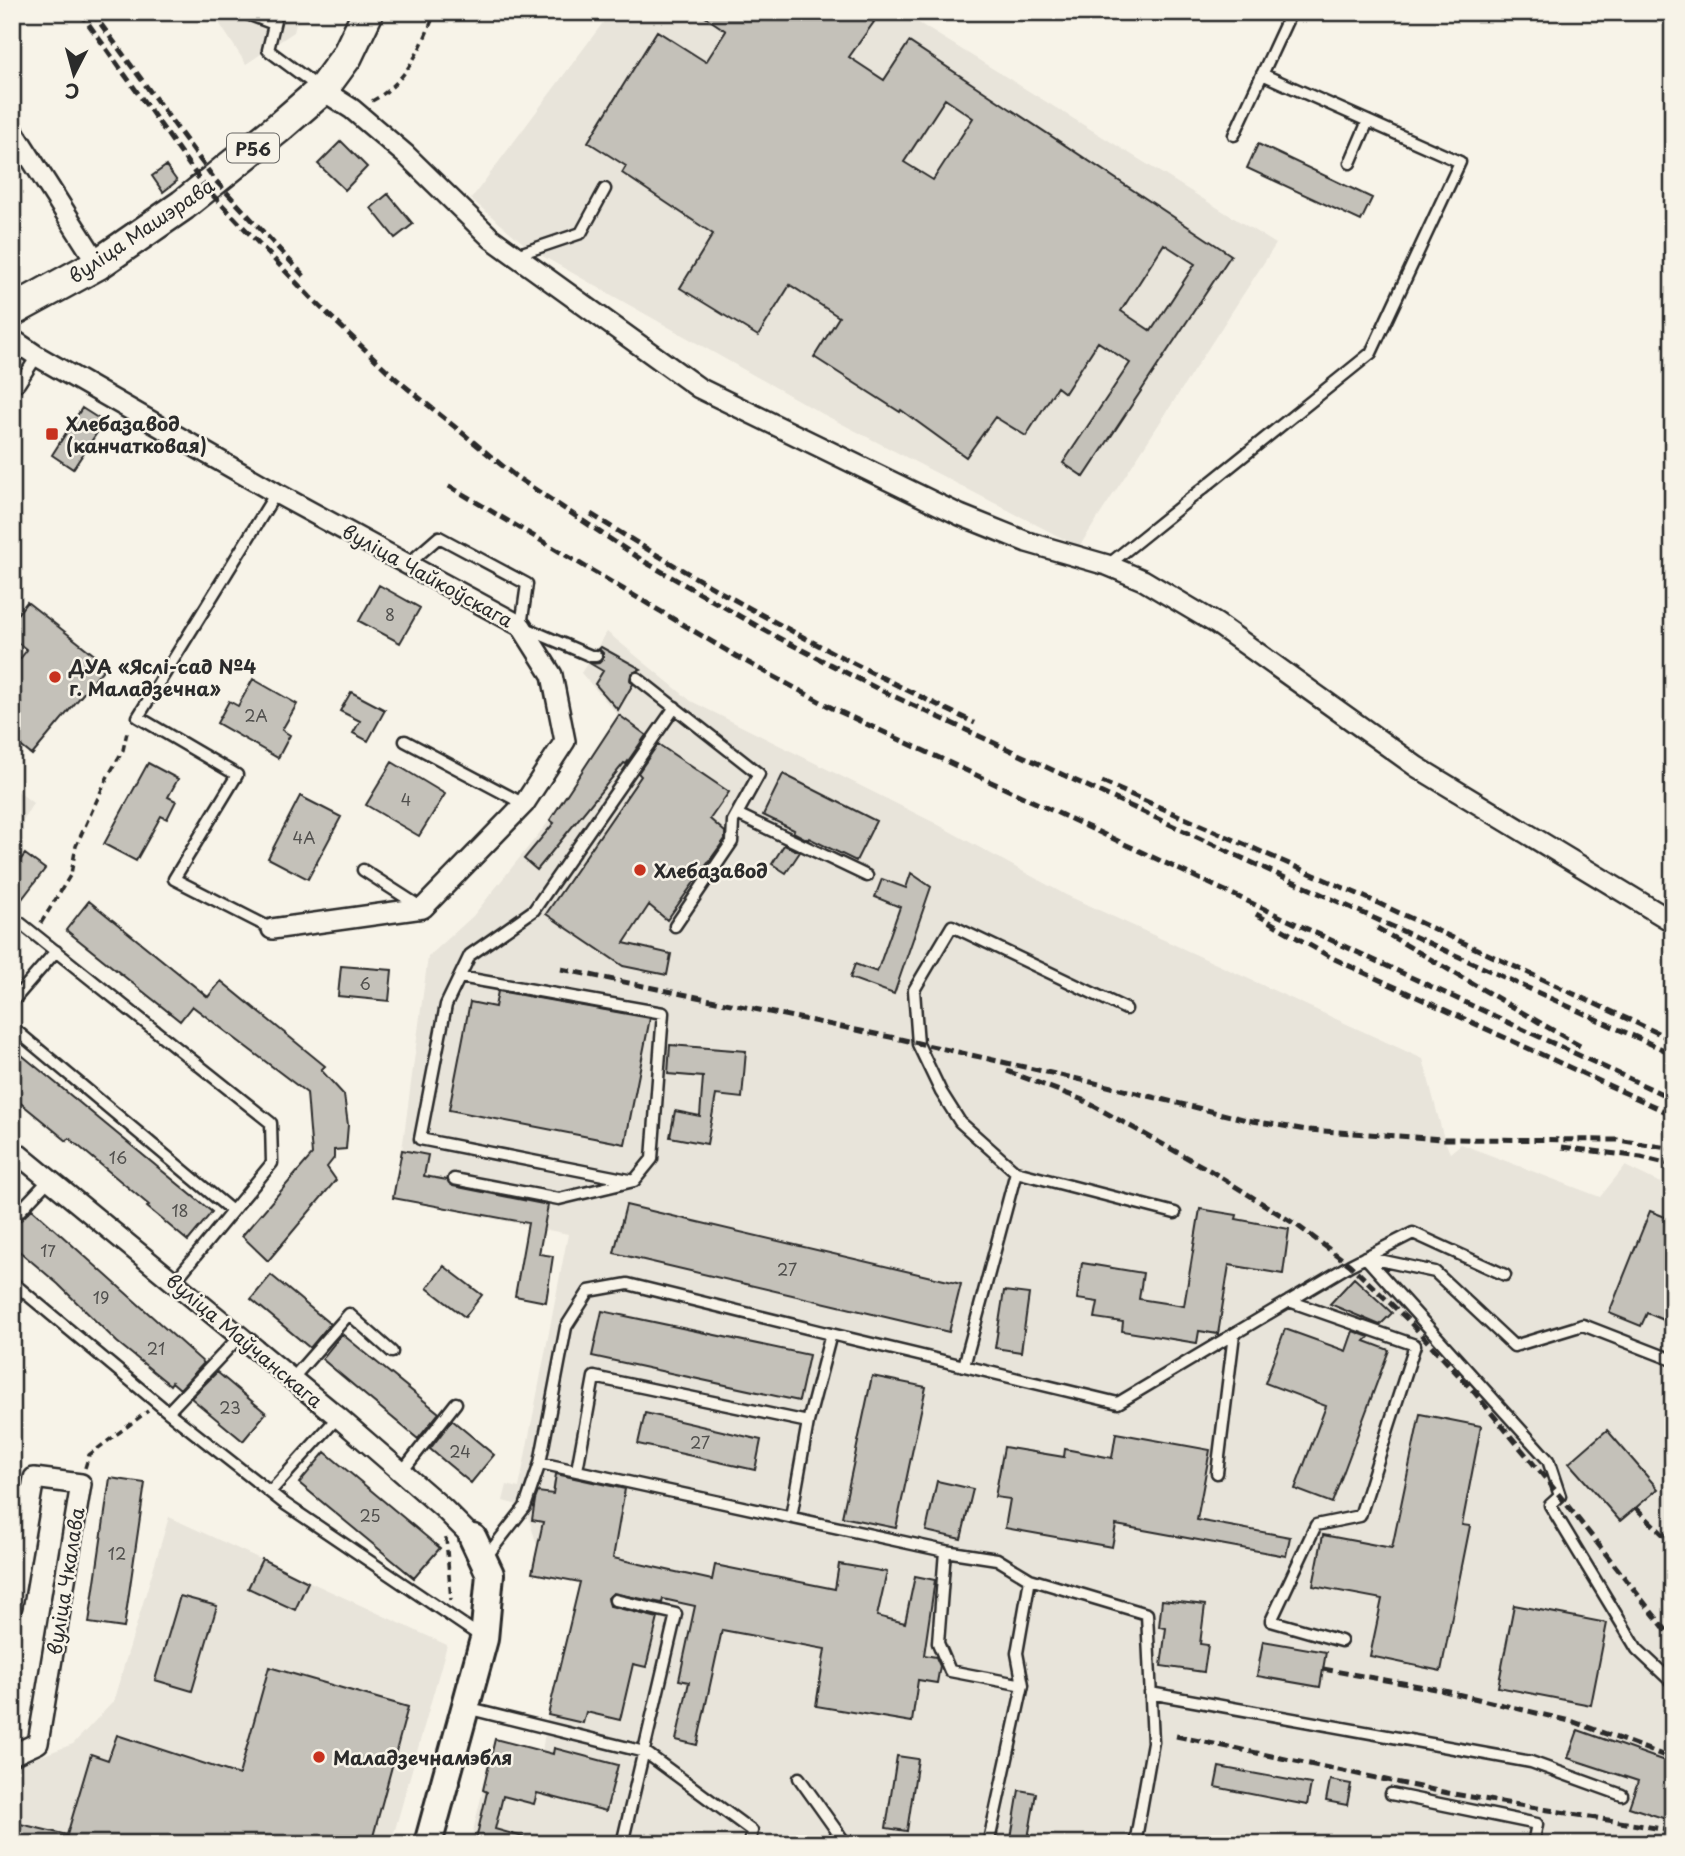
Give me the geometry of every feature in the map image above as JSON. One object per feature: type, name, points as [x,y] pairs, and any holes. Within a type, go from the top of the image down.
[{"type":"main road","name":"вуліца Машэрава","points":[[12,312],[98,264],[215,180],[322,90],[347,56],[368,12]]},
{"type":"street","points":[[322,90],[352,109],[406,155],[491,238],[699,388],[960,515],[1027,542],[1107,565],[1143,580],[1217,624],[1417,767],[1673,922]]},
{"type":"street","points":[[12,129],[98,264]]},
{"type":"street","name":"вуліца Чайкоўскага","points":[[12,339],[276,493],[521,626],[552,675],[565,741],[524,804],[422,908]]},
{"type":"street","points":[[272,929],[422,908]]},
{"type":"street","name":"вуліца Маўчанскага","points":[[12,1149],[338,1417],[443,1508],[478,1550]]},
{"type":"street","name":"вуліца Чкалава","points":[[12,1606],[34,1478],[81,1483],[38,1743],[12,1755]]},
{"type":"street","points":[[428,1844],[466,1708],[476,1634],[490,1574],[478,1550]]},
{"type":"lane","points":[[242,12],[274,24]]},
{"type":"lane","points":[[277,12],[268,50],[322,90]]},
{"type":"lane","points":[[1234,135],[1291,12]]},
{"type":"lane","points":[[1107,565],[1371,353],[1460,162],[1262,74]]},
{"type":"lane","points":[[1350,163],[1367,121]]},
{"type":"lane","points":[[515,256],[581,233],[605,190]]},
{"type":"lane","points":[[12,389],[19,384],[37,356]]},
{"type":"lane","points":[[272,929],[174,879],[237,775],[138,717],[276,493]]},
{"type":"lane","points":[[408,564],[439,537],[527,584],[521,626],[596,656]]},
{"type":"lane","points":[[637,678],[759,774],[733,821],[732,842],[675,926]]},
{"type":"lane","points":[[634,1181],[420,1139],[446,1005],[470,955],[534,910],[674,707]]},
{"type":"lane","points":[[405,741],[524,804]]},
{"type":"lane","points":[[737,814],[867,876]]},
{"type":"lane","points":[[363,870],[422,908]]},
{"type":"lane","points":[[19,922],[271,1123],[272,1163],[175,1281]]},
{"type":"lane","points":[[1126,1009],[952,926],[914,990],[918,1044],[941,1092],[960,1122],[1016,1172],[1175,1213]]},
{"type":"lane","points":[[12,1002],[55,951]]},
{"type":"lane","points":[[454,1179],[559,1199],[634,1181],[652,1159],[663,1013],[460,977]]},
{"type":"lane","points":[[12,1027],[232,1211]]},
{"type":"lane","points":[[964,1366],[1016,1172]]},
{"type":"lane","points":[[12,1219],[49,1180]]},
{"type":"lane","points":[[478,1550],[524,1507],[540,1463],[566,1326],[589,1291],[628,1284],[1118,1403],[1365,1257],[1413,1233],[1505,1275]]},
{"type":"lane","points":[[1365,1257],[1435,1272],[1514,1346],[1583,1325],[1673,1360]]},
{"type":"lane","points":[[1365,1257],[1548,1460],[1560,1496],[1550,1505],[1637,1649],[1673,1683]]},
{"type":"lane","points":[[12,1282],[158,1404],[270,1492],[476,1634]]},
{"type":"lane","points":[[1289,1301],[1415,1345],[1360,1516],[1316,1525],[1271,1621],[1341,1641]]},
{"type":"lane","points":[[292,1380],[349,1314],[392,1352]]},
{"type":"lane","points":[[791,1517],[808,1422],[831,1334]]},
{"type":"lane","points":[[1217,1473],[1234,1334]]},
{"type":"lane","points":[[168,1412],[240,1336]]},
{"type":"lane","points":[[577,1470],[594,1377],[808,1422]]},
{"type":"lane","points":[[401,1473],[456,1403]]},
{"type":"lane","points":[[270,1492],[338,1417]]},
{"type":"lane","points":[[540,1463],[945,1551],[997,1559],[1030,1579],[1147,1614],[1153,1742],[1135,1844]]},
{"type":"lane","points":[[945,1551],[938,1643],[950,1671],[1023,1685]]},
{"type":"lane","points":[[990,1836],[1023,1685],[1017,1653],[1030,1579]]},
{"type":"lane","points":[[615,1600],[676,1614],[622,1844]]},
{"type":"lane","points":[[1150,1693],[1531,1762],[1622,1795]]},
{"type":"lane","points":[[466,1708],[645,1752],[752,1830],[749,1844]]},
{"type":"lane","points":[[799,1778],[846,1844]]},
{"type":"lane","points":[[1391,1794],[1537,1824],[1533,1844]]},
{"type":"path","points":[[34,934],[71,874],[76,846],[107,778],[124,750],[128,728],[138,717]]},
{"type":"path","points":[[81,1483],[89,1455],[158,1404]]},
{"type":"path","points":[[446,1532],[451,1604],[476,1634]]},
{"type":"shaded area","points":[[212,12],[299,12],[294,32],[246,64]]},
{"type":"shaded area","points":[[611,12],[901,12],[1276,244],[1079,547],[821,413],[530,249],[471,199]]},
{"type":"shaded area","points":[[607,632],[691,701],[933,822],[1066,895],[1423,1059],[1450,1153],[1461,1144],[1600,1197],[1625,1166],[1673,1189],[1673,1844],[470,1844],[495,1739],[542,1751],[579,1582],[532,1573],[537,1545],[525,1507],[503,1501],[507,1485],[519,1488],[568,1234],[393,1198],[428,957],[473,916],[550,820],[563,799],[580,780],[577,778],[619,716],[581,673]]},
{"type":"shaded area","points":[[12,787],[33,803],[12,839]]},
{"type":"shaded area","points":[[169,1517],[447,1645],[391,1844],[12,1844],[12,1767],[73,1744],[113,1702]]},
{"type":"building","points":[[698,12],[859,12],[874,22],[849,57],[884,80],[909,42],[1231,255],[1084,477],[1063,463],[1130,363],[1098,342],[1065,393],[1057,387],[1026,436],[995,417],[966,457],[901,410],[900,412],[814,357],[839,317],[790,285],[758,336],[680,288],[713,234],[622,173],[626,166],[588,142],[657,31],[706,62],[726,31]],"holes":[[[945,99],[973,118],[933,180],[904,162]],[[1164,244],[1195,264],[1151,331],[1121,311]]]},
{"type":"building","points":[[341,141],[367,167],[345,190],[318,164]]},
{"type":"building","points":[[1258,144],[1372,198],[1361,221],[1247,168]]},
{"type":"building","points":[[166,166],[177,181],[163,192],[152,176]]},
{"type":"building","points":[[388,194],[413,224],[395,238],[371,208]]},
{"type":"building","points":[[82,408],[104,422],[73,469],[52,455]]},
{"type":"building","points":[[379,585],[420,608],[400,643],[359,621]]},
{"type":"building","name":"ДУА «Яслі-сад №4 г. Маладзечна»","points":[[27,602],[107,665],[32,755],[12,739],[12,714],[21,703],[12,696],[12,669],[27,650],[12,638],[12,621]]},
{"type":"building","points":[[601,647],[641,669],[631,674],[630,680],[633,684],[618,710],[595,684],[603,671],[591,664],[599,663],[603,659],[603,653],[599,649]]},
{"type":"building","points":[[253,679],[297,704],[282,730],[290,735],[278,758],[217,723],[229,701],[238,706]]},
{"type":"building","points":[[351,692],[385,710],[368,741],[353,733],[360,721],[340,711]]},
{"type":"building","points":[[619,715],[646,735],[626,764],[624,763],[537,870],[524,859],[554,823],[550,820]]},
{"type":"building","name":"Хлебазавод","points":[[658,744],[729,792],[710,819],[725,832],[725,839],[667,920],[649,905],[624,943],[671,954],[667,975],[623,966],[546,914],[641,776],[638,773]]},
{"type":"building","points":[[392,762],[445,794],[419,836],[366,805]]},
{"type":"building","points":[[148,763],[178,779],[168,797],[176,801],[167,819],[161,816],[136,861],[104,844]]},
{"type":"building","points":[[783,774],[876,821],[856,861],[809,838],[808,840],[763,815]]},
{"type":"building","points":[[300,796],[341,817],[308,879],[268,858]]},
{"type":"building","points":[[784,845],[800,852],[786,873],[772,864]]},
{"type":"building","points":[[25,854],[45,869],[12,912],[12,870]]},
{"type":"building","points":[[911,873],[931,887],[894,994],[850,978],[855,964],[877,972],[900,907],[875,897],[882,879],[906,888]]},
{"type":"building","points":[[89,901],[208,997],[221,981],[325,1066],[321,1070],[344,1095],[348,1125],[346,1149],[334,1150],[334,1158],[327,1167],[336,1180],[268,1261],[242,1236],[312,1155],[307,1093],[192,1006],[180,1021],[66,930]]},
{"type":"building","points":[[341,966],[392,970],[389,1001],[338,996]]},
{"type":"building","points":[[498,991],[650,1018],[625,1144],[449,1110],[470,1002],[495,1007]]},
{"type":"building","points":[[670,1045],[746,1051],[742,1098],[716,1095],[707,1144],[670,1137],[675,1111],[700,1116],[703,1077],[668,1074]]},
{"type":"building","points":[[12,1047],[212,1212],[188,1241],[69,1138],[67,1141],[12,1096]]},
{"type":"building","points":[[402,1150],[428,1155],[424,1176],[447,1180],[453,1186],[548,1205],[539,1254],[553,1256],[546,1302],[515,1296],[528,1223],[393,1198]]},
{"type":"building","points":[[626,1205],[961,1284],[949,1332],[614,1253]]},
{"type":"building","points":[[32,1209],[204,1363],[180,1389],[172,1382],[170,1385],[117,1342],[58,1284],[12,1245],[12,1226]]},
{"type":"building","points":[[1200,1209],[1237,1215],[1236,1219],[1289,1229],[1283,1274],[1229,1265],[1218,1334],[1199,1331],[1197,1343],[1122,1331],[1123,1322],[1095,1318],[1098,1302],[1077,1299],[1082,1263],[1143,1273],[1139,1299],[1184,1306]]},
{"type":"building","points":[[1650,1211],[1673,1220],[1673,1324],[1647,1313],[1641,1326],[1609,1313]]},
{"type":"building","points":[[444,1266],[482,1295],[465,1317],[427,1288]]},
{"type":"building","points":[[271,1275],[330,1324],[310,1348],[251,1299]]},
{"type":"building","points":[[1354,1278],[1392,1313],[1380,1325],[1330,1304]]},
{"type":"building","points":[[1004,1291],[1029,1294],[1021,1352],[995,1348]]},
{"type":"building","points":[[602,1311],[809,1355],[799,1401],[592,1356]]},
{"type":"building","points":[[1285,1329],[1346,1351],[1353,1331],[1369,1337],[1365,1341],[1389,1350],[1332,1503],[1295,1489],[1326,1406],[1265,1383]]},
{"type":"building","points":[[342,1334],[439,1413],[418,1439],[322,1359]]},
{"type":"building","points":[[217,1372],[266,1413],[243,1441],[191,1398]]},
{"type":"building","points":[[872,1376],[926,1387],[896,1528],[842,1517]]},
{"type":"building","points":[[645,1413],[761,1440],[755,1470],[638,1444]]},
{"type":"building","points":[[1420,1414],[1481,1426],[1462,1525],[1470,1526],[1441,1671],[1370,1656],[1382,1599],[1313,1586],[1323,1535],[1392,1548]]},
{"type":"building","points":[[452,1420],[494,1455],[471,1483],[430,1449]]},
{"type":"building","points":[[1607,1430],[1658,1489],[1620,1521],[1569,1463]]},
{"type":"building","points":[[1116,1433],[1210,1450],[1197,1520],[1290,1537],[1286,1556],[1116,1525],[1112,1547],[1005,1528],[1010,1499],[995,1497],[1004,1447],[1064,1457],[1065,1449],[1112,1458]]},
{"type":"building","points":[[325,1452],[440,1548],[414,1578],[299,1483]]},
{"type":"building","points":[[556,1474],[625,1489],[613,1558],[712,1580],[715,1565],[835,1589],[839,1564],[887,1572],[877,1616],[905,1623],[915,1576],[935,1580],[924,1655],[936,1657],[940,1666],[937,1683],[918,1680],[912,1722],[816,1706],[825,1649],[722,1630],[697,1745],[676,1740],[689,1682],[679,1680],[695,1606],[663,1599],[662,1603],[613,1593],[608,1598],[610,1606],[658,1618],[646,1667],[633,1664],[620,1720],[586,1712],[583,1723],[548,1715],[580,1582],[532,1573],[543,1522],[532,1520],[535,1500],[538,1492],[553,1494]]},
{"type":"building","points":[[110,1478],[145,1483],[124,1628],[89,1623]]},
{"type":"building","points":[[937,1481],[973,1489],[961,1539],[926,1531]]},
{"type":"building","points":[[262,1559],[308,1582],[295,1610],[248,1588]]},
{"type":"building","points":[[180,1596],[217,1606],[192,1691],[155,1680]]},
{"type":"building","points":[[1162,1600],[1205,1605],[1200,1644],[1208,1645],[1204,1672],[1161,1666],[1166,1628],[1159,1627]]},
{"type":"building","points":[[1514,1605],[1607,1623],[1591,1705],[1498,1687]]},
{"type":"building","points":[[1263,1641],[1326,1652],[1320,1687],[1257,1676]]},
{"type":"building","name":"Маладзечнамэбля","points":[[269,1667],[408,1707],[371,1844],[12,1844],[12,1822],[67,1835],[91,1754],[108,1760],[117,1735],[239,1775]]},
{"type":"building","points":[[1578,1730],[1673,1764],[1673,1798],[1669,1820],[1629,1807],[1638,1781],[1568,1758]]},
{"type":"building","points":[[495,1739],[553,1754],[554,1748],[618,1765],[606,1811],[537,1793],[534,1804],[503,1796],[495,1829],[530,1839],[530,1844],[475,1844],[487,1792],[483,1790]]},
{"type":"building","points":[[897,1756],[918,1759],[907,1831],[886,1828]]},
{"type":"building","points":[[1219,1767],[1311,1784],[1307,1805],[1215,1787]]},
{"type":"building","points":[[1330,1780],[1351,1784],[1347,1805],[1326,1801]]},
{"type":"building","points":[[1019,1790],[1036,1793],[1027,1844],[1010,1844]]},
{"type":"railway","points":[[80,12],[205,187],[310,297],[395,378],[515,476],[645,562],[773,635],[878,689],[1673,1054]]},
{"type":"railway","points":[[92,12],[215,180],[304,276]]},
{"type":"railway","points":[[449,486],[736,656],[834,709],[1673,1099]]},
{"type":"railway","points":[[591,514],[684,571],[780,624],[975,723]]},
{"type":"railway","points":[[1102,782],[1367,898],[1673,1040]]},
{"type":"railway","points":[[1256,914],[1330,957],[1673,1115]]},
{"type":"railway","points":[[1377,928],[1580,1046]]},
{"type":"railway","points":[[561,969],[900,1039],[1247,1120],[1307,1130],[1444,1139],[1618,1140],[1673,1149]]},
{"type":"railway","points":[[1007,1071],[1083,1100],[1211,1171],[1298,1226],[1350,1265],[1407,1319],[1474,1392],[1673,1639]]},
{"type":"railway","points":[[1562,1147],[1641,1157],[1673,1165]]},
{"type":"railway","points":[[1636,1508],[1673,1544]]},
{"type":"railway","points":[[1323,1669],[1436,1689],[1574,1722],[1673,1759]]},
{"type":"railway","points":[[1176,1736],[1448,1793],[1673,1831]]},
{"type":"place","name":"Хлебазавод (канчатковая)","points":[[52,434]]},
{"type":"place","name":"ДУА «Яслі-сад №4 г. Маладзечна»","points":[[55,677]]},
{"type":"place","name":"Хлебазавод","points":[[640,870]]},
{"type":"place","name":"Маладзечнамэбля","points":[[319,1757]]}]
